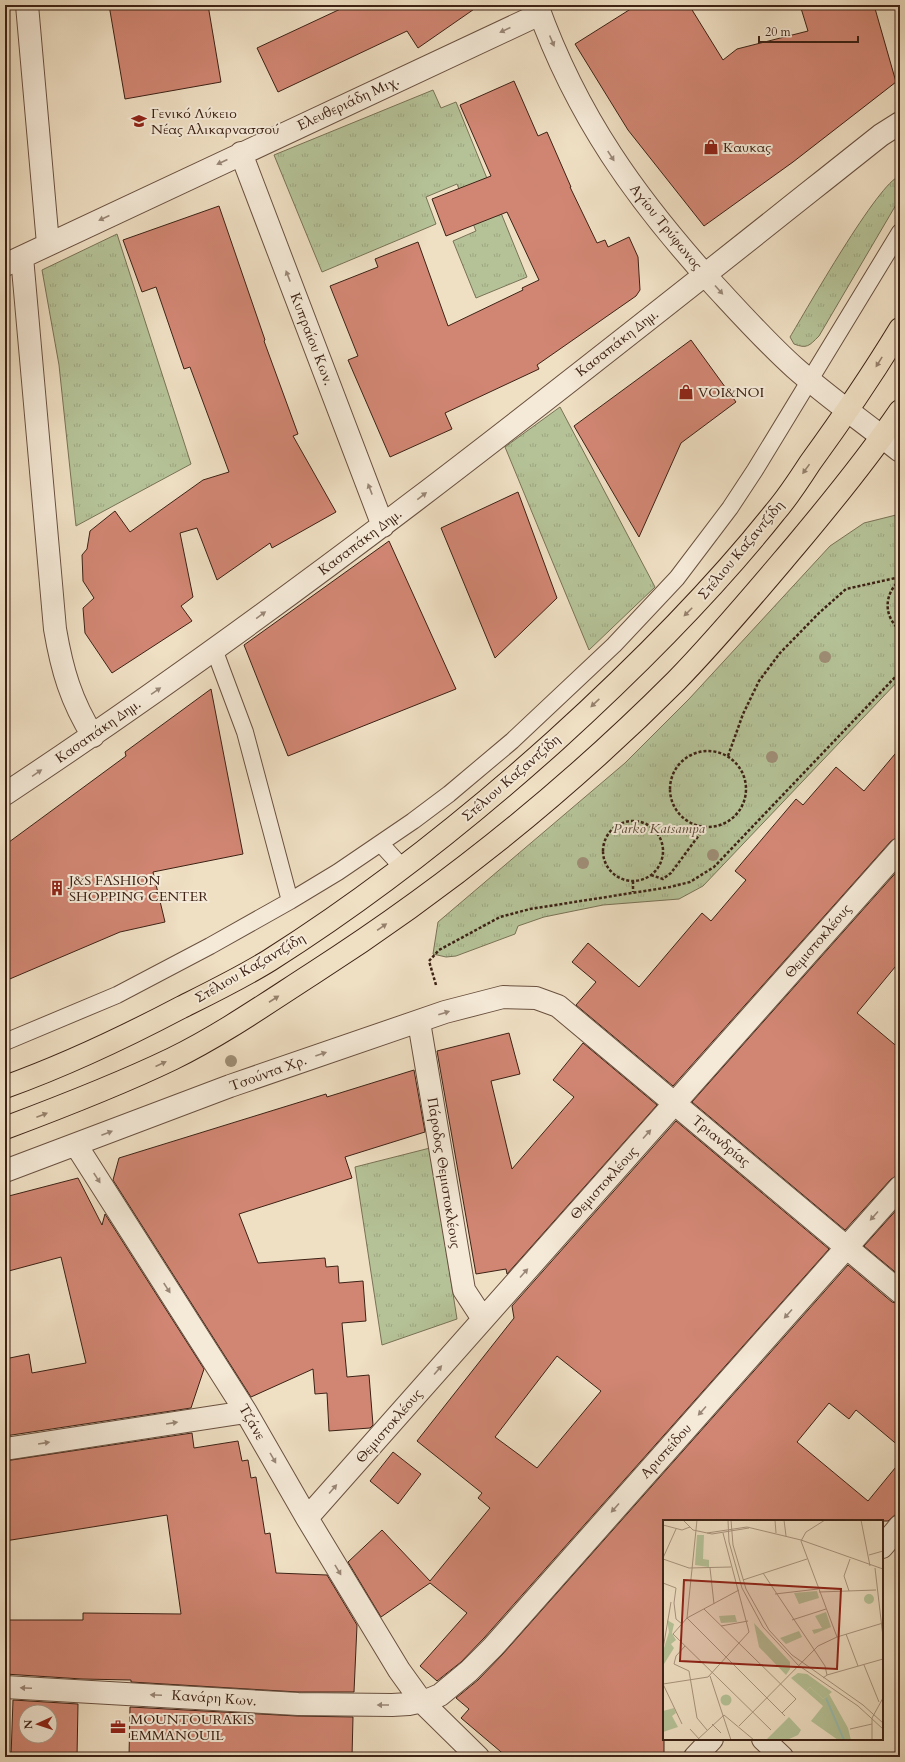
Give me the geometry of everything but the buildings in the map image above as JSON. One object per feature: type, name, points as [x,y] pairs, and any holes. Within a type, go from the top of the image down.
[{"type":"main road","name":"Στέλιου Καζαντζίδη","points":[[5,1087],[64,1065],[113,1043],[243,976],[330,920],[402,867],[510,781],[636,665],[694,607],[778,510],[848,411],[900,329]]},
{"type":"main road","points":[[5,1128],[46,1113],[138,1074],[174,1058],[212,1037],[361,942],[480,855],[580,770],[677,680],[764,584],[823,514],[900,411]]},
{"type":"street","points":[[27,5],[48,244]]},
{"type":"street","name":"Ελευθεριάδη Μιχ.","points":[[14,261],[538,9]]},
{"type":"street","name":"Αγίου Τρύφωνος","points":[[538,9],[579,103],[597,135],[640,198],[705,274],[761,335],[809,380],[900,451]]},
{"type":"street","name":"Κασαπάκη Δημ.","points":[[5,794],[93,736],[383,526],[881,135],[900,123]]},
{"type":"street","name":"Κυπραίου Κων.","points":[[241,153],[383,526]]},
{"type":"street","points":[[14,261],[55,629],[65,678],[78,713],[93,736]]},
{"type":"street","name":"Θεμιστοκλέους","points":[[307,1518],[900,849]]},
{"type":"street","name":"Τσούντα Χρ.","points":[[5,1172],[230,1086],[365,1038],[419,1022],[445,1012],[503,997],[536,998]]},
{"type":"street","name":"Τριανδρίας","points":[[536,998],[558,1006],[900,1292]]},
{"type":"street","name":"Πάροδος Θεμιστοκλέους","points":[[419,1022],[464,1290],[483,1319]]},
{"type":"street","name":"Τζάνε","points":[[76,1146],[246,1412],[307,1518],[385,1648],[422,1702],[478,1757]]},
{"type":"street","name":"Αριστείδου","points":[[422,1702],[440,1695],[447,1690],[493,1647],[900,1187]]},
{"type":"street","points":[[5,1449],[246,1412]]},
{"type":"street","points":[[883,1546],[900,1526]]},
{"type":"street","name":"Κανάρη Κων.","points":[[5,1687],[314,1704],[392,1706],[422,1702]]},
{"type":"street","points":[[696,1757],[711,1740]]},
{"type":"street","points":[[764,1740],[782,1757]]},
{"type":"lane","points":[[5,1042],[117,995],[210,946],[290,901],[381,844],[449,794],[512,741],[614,645],[677,578],[730,508],[809,380],[840,333],[900,232]]},
{"type":"lane","points":[[214,649],[245,732],[290,901]]},
{"type":"lane","points":[[381,844],[402,867]]},
{"type":"path","points":[[900,578],[889,593],[887,603],[888,613],[892,622],[900,630]]},
{"type":"path","points":[[728,756],[743,714],[759,681],[780,653],[808,623],[846,589],[900,578]]},
{"type":"path","points":[[445,1012],[429,961],[439,950],[500,917],[530,909],[690,882],[714,867],[900,672]]},
{"type":"path","points":[[706,750],[717,751],[728,756],[736,763],[742,773],[746,784],[746,795],[736,815],[717,826],[705,827],[694,825],[684,819],[676,811],[671,800],[669,788],[671,777],[676,766],[684,758],[694,752],[706,750]]},
{"type":"path","points":[[629,821],[648,825],[656,832],[661,840],[663,850],[662,860],[651,875],[633,881],[623,879],[614,874],[608,867],[604,858],[603,848],[606,838],[611,830],[620,824],[629,821]]},
{"type":"path","points":[[651,875],[663,879],[671,873],[705,827]]},
{"type":"path","points":[[633,881],[633,892]]},
{"type":"green space","points":[[433,90],[441,108],[456,102],[527,277],[476,298],[453,241],[476,231],[457,184],[426,197],[436,224],[322,272],[274,155]]},
{"type":"green space","points":[[900,176],[900,198],[819,336],[808,346],[794,344],[790,337],[843,249],[876,200],[890,183]]},
{"type":"green space","points":[[117,234],[191,464],[76,526],[59,365],[42,270]]},
{"type":"green space","points":[[560,407],[655,587],[589,650],[505,447]]},
{"type":"green space","name":"Parko Katsampa","points":[[900,514],[900,679],[703,886],[679,899],[603,905],[544,917],[518,926],[515,934],[456,956],[446,957],[433,954],[438,922],[625,763],[689,699],[830,546],[864,523]]},
{"type":"green space","points":[[430,1148],[457,1319],[382,1345],[355,1167]]},
{"type":"place","name":"Γενικό Λύκειο Νέας Αλικαρνασσού","points":[[139,121]]},
{"type":"place","name":"Καυκας","points":[[711,147]]},
{"type":"place","name":"VOI&NOI","points":[[686,392]]},
{"type":"place","name":"J&S FASHION SHOPPING CENTER","points":[[57,888]]},
{"type":"place","name":"MOUNTOURAKIS EMMANOUIL","points":[[118,1727]]}]
